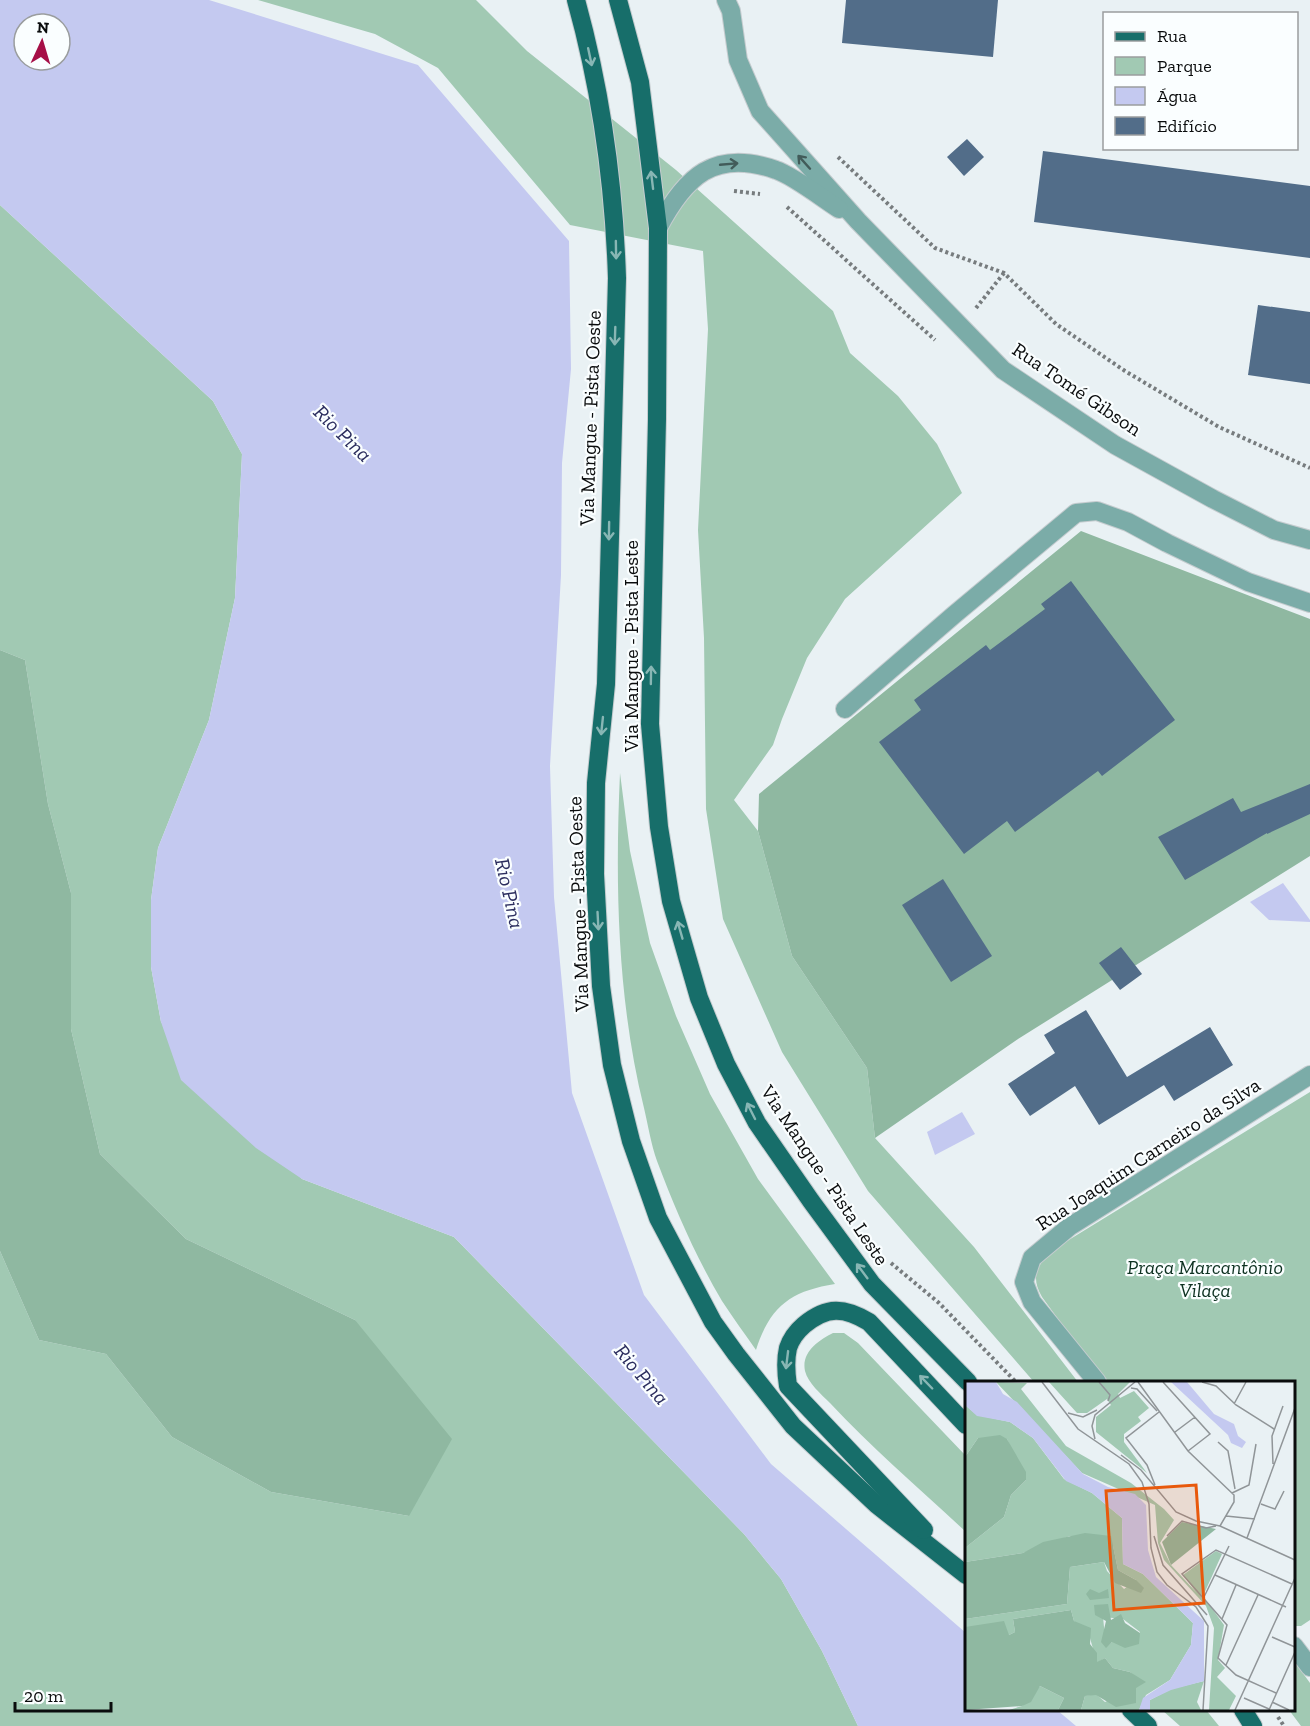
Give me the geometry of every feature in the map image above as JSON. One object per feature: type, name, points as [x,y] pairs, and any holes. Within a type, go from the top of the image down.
[{"type":"main road","name":"Via Mangue - Pista Oeste","points":[[576,0],[598,95],[614,216],[617,278],[606,684],[596,783],[595,874],[601,986],[612,1065],[631,1141],[658,1218],[713,1322],[793,1426],[877,1505],[965,1574]]},
{"type":"main road","name":"Via Mangue - Pista Leste","points":[[618,0],[640,82],[658,228],[657,419],[650,724],[659,827],[671,901],[699,998],[726,1064],[757,1123],[872,1284],[966,1381]]},
{"type":"main road","points":[[965,1424],[869,1322],[856,1314],[832,1310],[822,1313],[796,1332],[788,1347],[785,1369],[788,1386],[965,1574]]},
{"type":"main road","points":[[1132,1711],[1148,1726]]},
{"type":"main road","points":[[1244,1711],[1253,1726]]},
{"type":"street","name":"Rua Tomé Gibson","points":[[728,4],[738,60],[760,111],[858,221],[1003,369],[1115,445],[1274,530],[1310,540]]},
{"type":"street","name":"Rua Tomé Gibson","points":[[658,228],[672,202],[693,177],[719,165],[745,163],[777,170],[858,221]]},
{"type":"street","points":[[845,709],[1076,513],[1097,511],[1128,522],[1248,582],[1310,603]]},
{"type":"street","name":"Rua Joaquim Carneiro da Silva","points":[[1094,1381],[1032,1302],[1024,1282],[1032,1258],[1069,1227],[1310,1075]]},
{"type":"street","points":[[1295,1648],[1310,1666]]},
{"type":"path","points":[[833,152],[935,248],[1004,273],[1056,324],[1125,371],[1219,427],[1310,468]]},
{"type":"path","points":[[732,190],[764,195]]},
{"type":"path","points":[[784,204],[945,349],[1004,273]]},
{"type":"path","points":[[887,1260],[939,1303],[1014,1381]]},
{"type":"green space","points":[[258,0],[476,0],[527,51],[676,170],[833,311],[850,353],[898,396],[937,444],[962,493],[845,599],[807,658],[773,745],[734,800],[758,831],[792,956],[867,1068],[875,1138],[974,1247],[1077,1381],[1033,1381],[868,1191],[782,1052],[723,919],[706,809],[704,638],[698,530],[708,329],[703,251],[570,225],[438,68],[375,34]]},
{"type":"green space","points":[[0,205],[213,401],[242,454],[235,598],[209,720],[158,848],[151,900],[151,967],[161,1022],[302,1179],[454,1237],[744,1534],[781,1579],[822,1651],[858,1726],[0,1726],[0,1251],[39,1340],[106,1354],[172,1437],[271,1492],[409,1516],[355,1320],[186,1239],[100,1154],[71,1029],[71,893],[48,804],[25,660],[0,650]]},
{"type":"green space","points":[[1081,531],[1310,619],[1310,856],[1018,1039],[875,1138],[867,1068],[792,956],[758,831],[759,794]]},
{"type":"green space","points":[[0,650],[25,660],[48,804],[71,893],[71,1029],[100,1154],[186,1239],[355,1320],[452,1439],[409,1516],[271,1492],[172,1437],[106,1354],[39,1340],[0,1251]]},
{"type":"green space","points":[[620,773],[630,851],[650,943],[676,1016],[710,1094],[758,1179],[835,1284],[806,1291],[784,1303],[768,1322],[756,1350],[722,1301],[703,1267],[671,1197],[651,1141],[635,1067],[623,983],[618,899]]},
{"type":"green space","name":"Praça Marcantônio Vilaça","points":[[1310,1092],[1310,1620],[1301,1626],[1295,1626],[1295,1381],[1103,1381],[1038,1290],[1037,1271],[1043,1260],[1054,1249]]},
{"type":"green space","points":[[833,1333],[844,1333],[858,1343],[965,1455],[965,1531],[863,1437],[809,1380],[804,1364],[808,1352],[822,1339]]},
{"type":"green space","points":[[1295,1662],[1310,1683],[1310,1726],[1301,1726],[1290,1711],[1295,1711]]},
{"type":"green space","points":[[1163,1711],[1207,1711],[1219,1726],[1180,1726]]},
{"type":"water","name":"Rio Pina","points":[[0,0],[209,0],[418,65],[569,241],[571,369],[562,463],[561,575],[550,766],[554,897],[572,1093],[644,1295],[771,1464],[965,1632],[965,1711],[1058,1711],[1076,1726],[858,1726],[822,1651],[781,1579],[744,1534],[454,1237],[302,1179],[256,1148],[181,1080],[161,1022],[151,967],[151,900],[158,848],[209,720],[235,598],[242,454],[213,401],[0,205]]},
{"type":"water","points":[[1283,883],[1310,922],[1269,920],[1250,902]]},
{"type":"water","points":[[962,1112],[975,1134],[935,1155],[927,1132]]},
{"type":"building","points":[[846,0],[998,0],[993,57],[842,43]]},
{"type":"building","points":[[967,139],[984,157],[964,176],[947,157]]},
{"type":"building","points":[[1043,151],[1310,186],[1310,258],[1034,222]]},
{"type":"building","points":[[1258,305],[1310,312],[1310,384],[1248,375]]},
{"type":"building","points":[[1071,581],[1175,720],[1102,776],[1098,771],[1015,832],[1007,821],[964,854],[879,742],[921,710],[914,700],[986,645],[990,650],[1045,609],[1041,604]]},
{"type":"building","points":[[1310,784],[1310,814],[1267,833],[1185,880],[1158,837],[1233,798],[1241,812]]},
{"type":"building","points":[[943,879],[992,956],[951,982],[902,905]]},
{"type":"building","points":[[1121,947],[1142,974],[1120,990],[1099,963]]},
{"type":"building","points":[[1086,1010],[1127,1077],[1210,1027],[1233,1065],[1174,1101],[1164,1085],[1099,1125],[1075,1086],[1030,1116],[1008,1084],[1055,1053],[1044,1035]]}]
